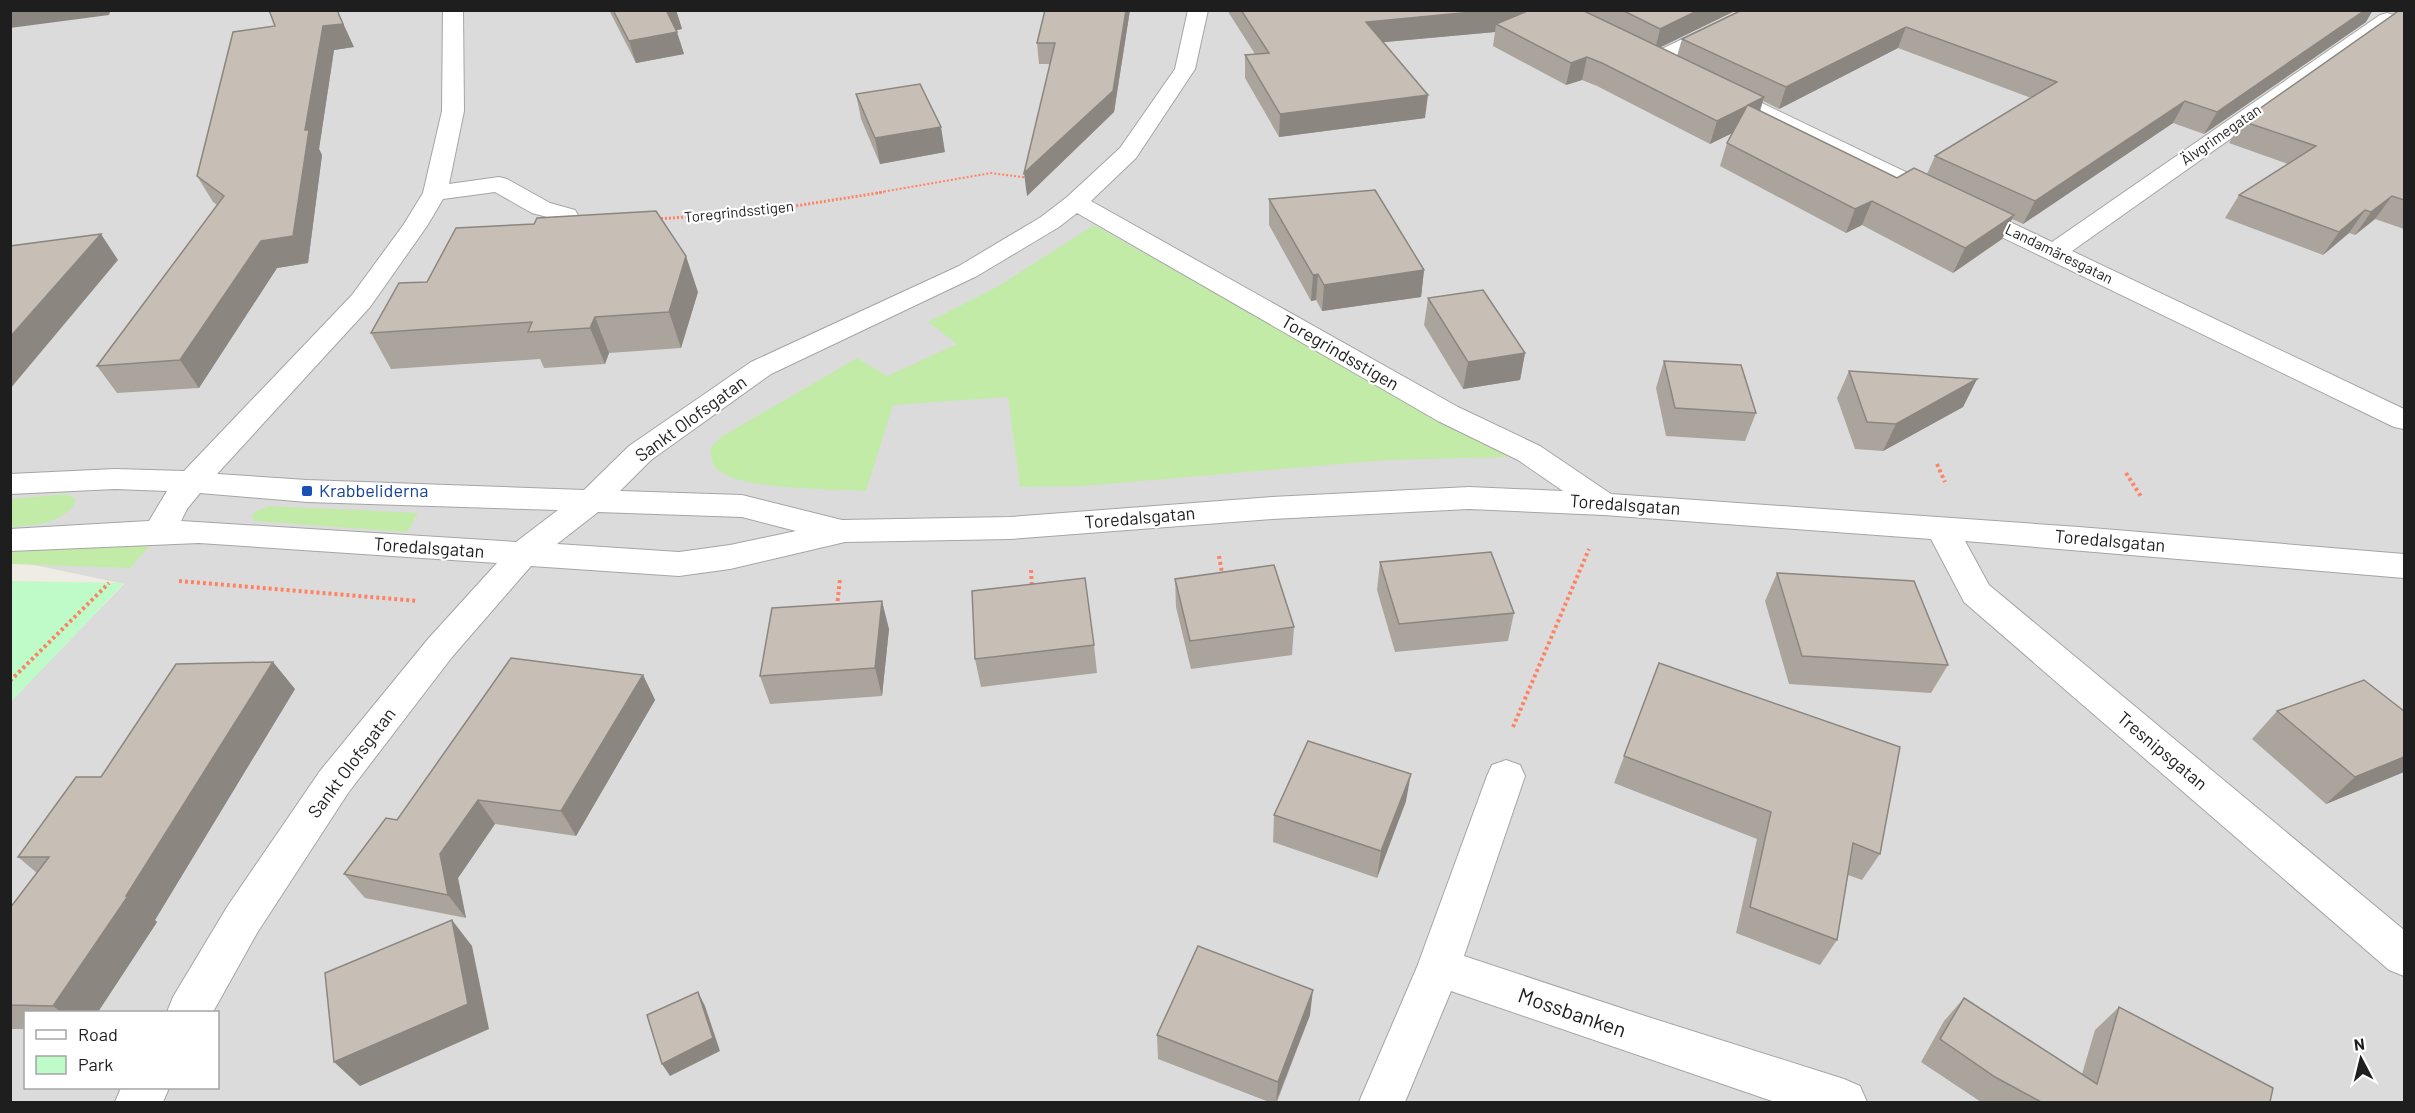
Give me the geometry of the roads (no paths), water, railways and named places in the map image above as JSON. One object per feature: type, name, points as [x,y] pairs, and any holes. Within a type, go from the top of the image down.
[{"type":"street","points":[[160,532],[173,505],[192,482],[361,301],[415,226],[435,193],[453,111],[453,10]]},
{"type":"street","name":"Sankt Olofsgatan","points":[[190,1011],[242,920],[334,782],[440,648],[521,555],[590,502],[640,453],[761,369],[968,271],[1050,222],[1077,202],[1128,153],[1185,69],[1198,10]]},
{"type":"street","points":[[1679,72],[1644,55],[1760,10]]},
{"type":"street","points":[[2361,13],[2396,21]]},
{"type":"street","name":"Älvgrimegatan","points":[[2054,252],[2396,21]]},
{"type":"street","name":"Landamäresgatan","points":[[1721,92],[2404,420]]},
{"type":"street","points":[[435,193],[499,184],[541,208],[566,215]]},
{"type":"street","name":"Toregrindsstigen","points":[[1077,202],[1448,414],[1529,453],[1604,504]]},
{"type":"street","name":"Toredalsgatan","points":[[10,484],[115,479],[192,482],[307,491],[742,506],[845,531]]},
{"type":"street","name":"Toredalsgatan","points":[[10,540],[199,532],[679,564],[730,557],[845,531],[1011,528],[1260,508],[1468,498],[1604,504],[1942,528],[2404,566]]},
{"type":"street","name":"Tresnipsgatan","points":[[1942,528],[1976,593],[2404,956]]},
{"type":"street","points":[[1382,1102],[1439,967],[1506,776]]},
{"type":"street","name":"Mossbanken","points":[[1439,967],[1646,1038],[1844,1102]]},
{"type":"place","name":"Krabbeliderna","points":[[307,491]]}]
